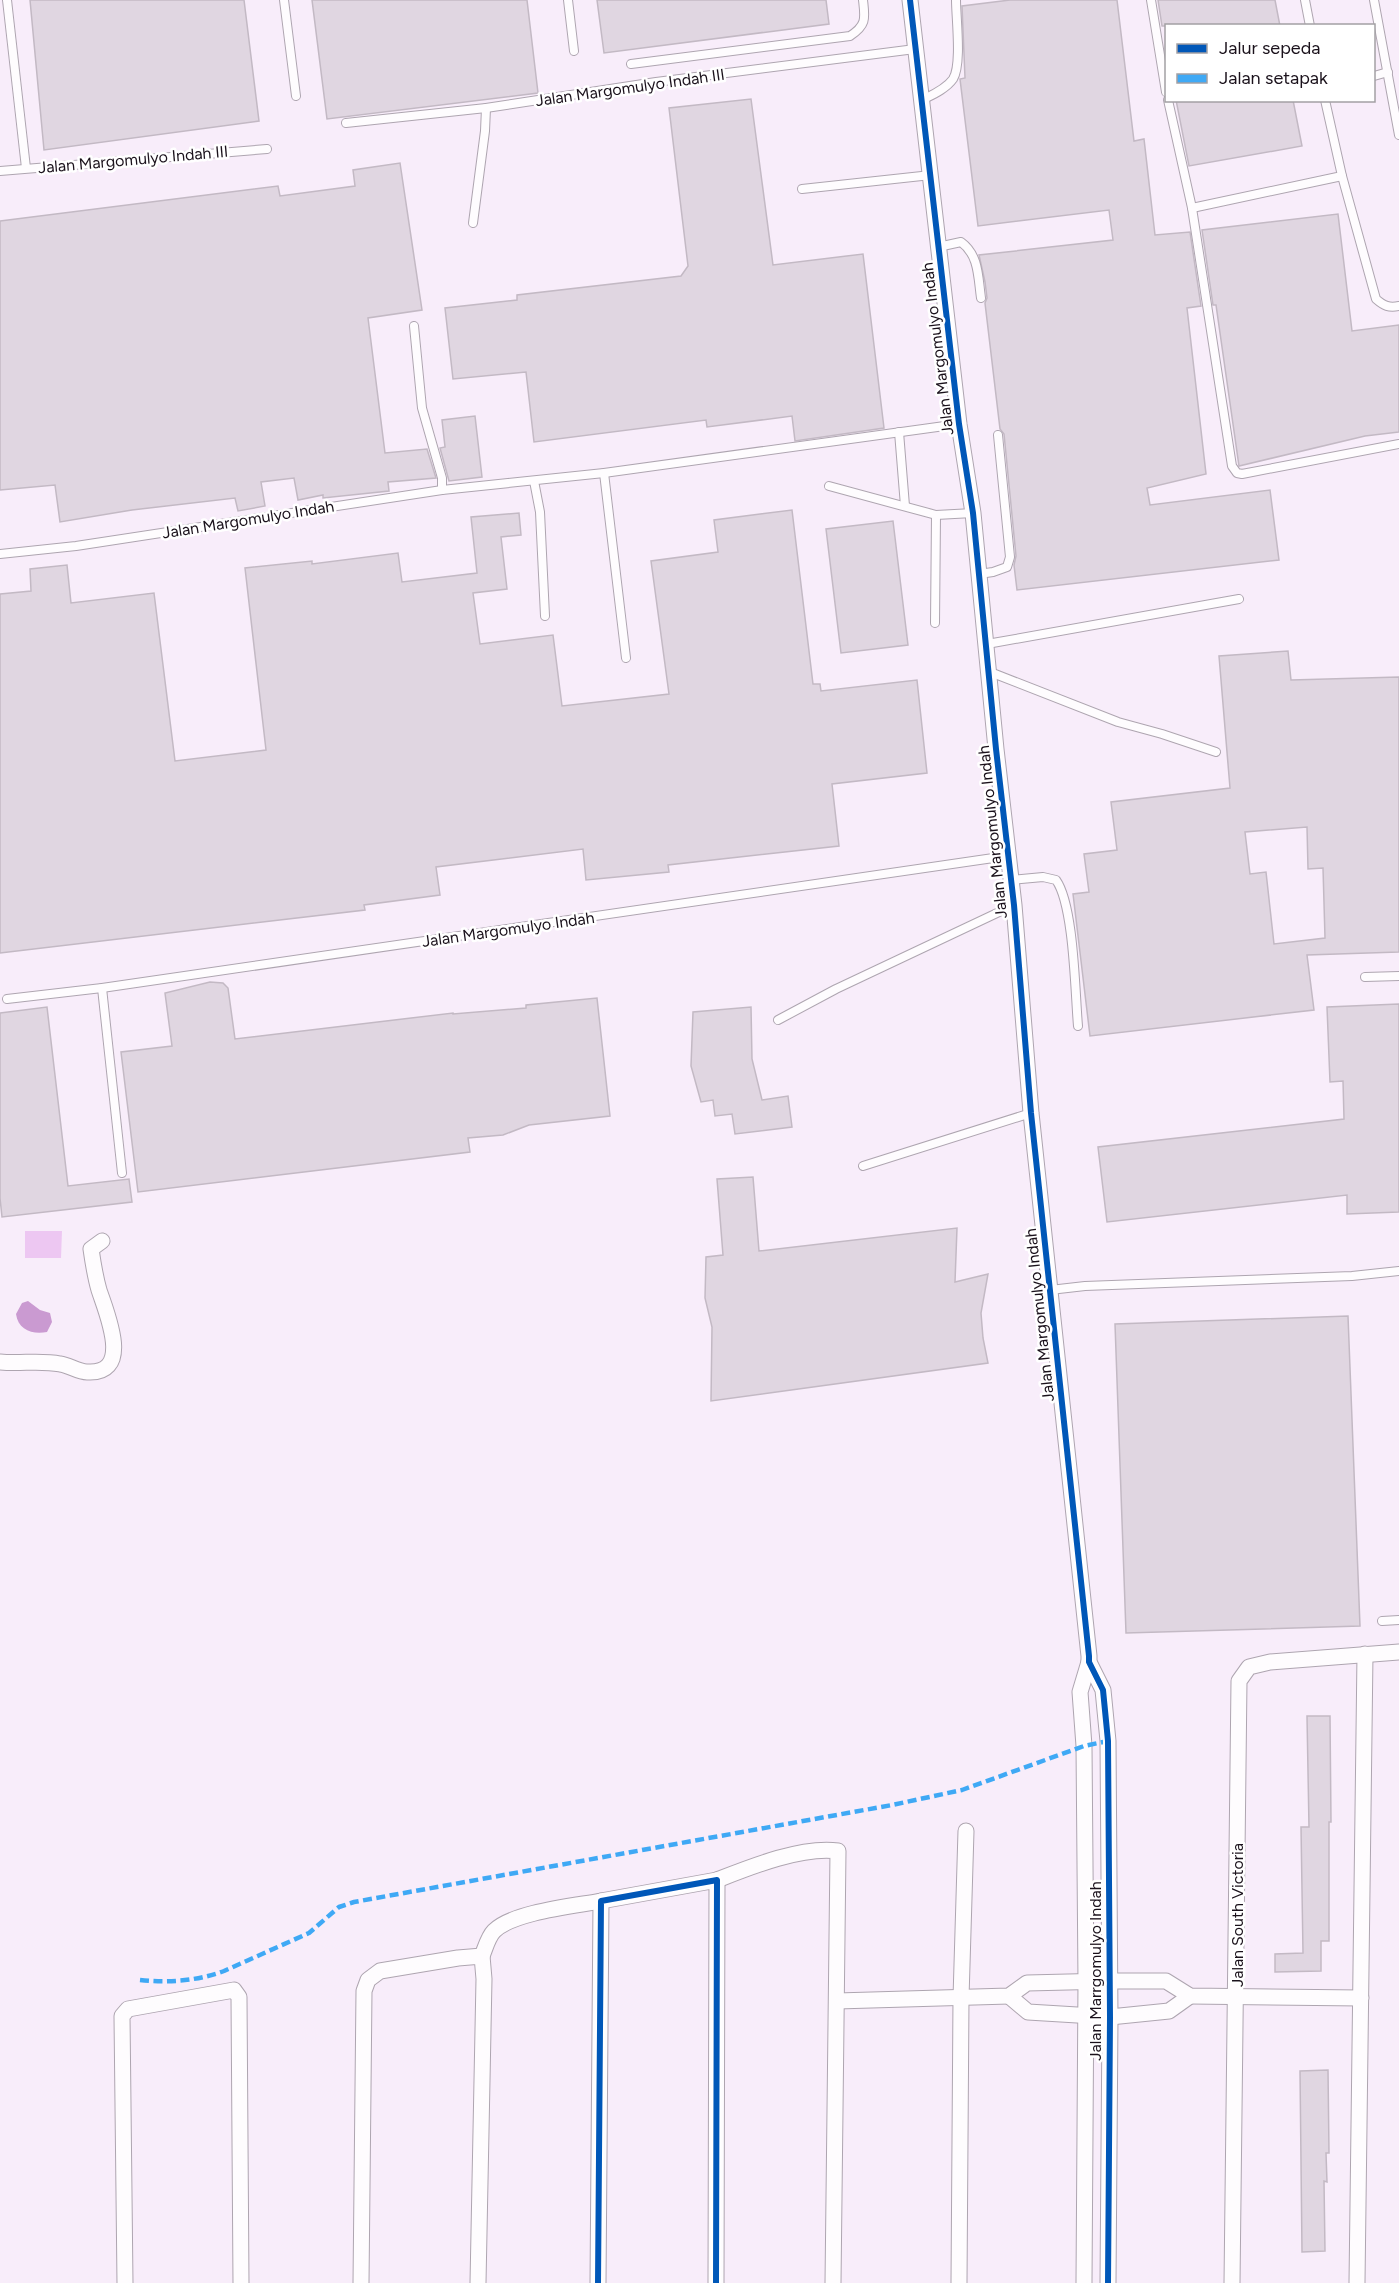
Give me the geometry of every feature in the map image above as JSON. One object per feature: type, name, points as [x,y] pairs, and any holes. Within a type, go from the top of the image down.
[{"type":"street","name":"Jalan Margomulyo Indah","points":[[910,0],[959,424],[980,574],[996,749],[1014,905],[1031,1113],[1089,1662]]},
{"type":"street","points":[[0,1362],[60,1363],[87,1372],[105,1369],[112,1362],[114,1345],[112,1330],[95,1273],[91,1249],[102,1241]]},
{"type":"street","name":"Jalan South Victoria","points":[[1232,2283],[1239,1681],[1249,1667],[1270,1662],[1399,1652]]},
{"type":"street","points":[[1357,2283],[1365,1654]]},
{"type":"street","name":"Jalan Marrgomulyo Indah","points":[[1089,1662],[1103,1690],[1108,1741],[1110,2017],[1108,2283]]},
{"type":"street","name":"Jalan Marrgomulyo Indah","points":[[1084,2283],[1086,1981],[1084,1746],[1080,1692],[1089,1662]]},
{"type":"street","points":[[959,2283],[961,1998],[966,1831]]},
{"type":"street","points":[[478,2283],[484,1979],[482,1956],[493,1932],[511,1920],[552,1910],[717,1880],[753,1866],[822,1849],[838,1851],[833,2283]]},
{"type":"street","points":[[716,2283],[717,1880]]},
{"type":"street","points":[[598,2283],[601,1901]]},
{"type":"street","points":[[361,2283],[364,1991],[368,1980],[380,1971],[482,1956]]},
{"type":"street","points":[[837,2001],[1008,1996],[1028,1983],[1086,1981],[1166,1981],[1190,1996],[1361,1998]]},
{"type":"street","points":[[125,2283],[122,2016],[128,2009],[234,1990],[239,1997],[241,2283]]},
{"type":"street","points":[[1008,1996],[1028,2012],[1110,2017],[1169,2012],[1190,1996]]},
{"type":"lane","points":[[8,0],[26,168]]},
{"type":"lane","points":[[284,0],[296,96]]},
{"type":"lane","points":[[568,0],[574,51]]},
{"type":"lane","points":[[631,64],[850,36],[859,30],[865,19],[863,0]]},
{"type":"lane","points":[[922,100],[942,89],[953,78],[957,65],[956,0]]},
{"type":"lane","points":[[1151,0],[1165,80]]},
{"type":"lane","points":[[1305,0],[1310,24]]},
{"type":"lane","points":[[1374,0],[1399,135]]},
{"type":"lane","name":"Jalan Margomulyo Indah III","points":[[346,123],[486,108],[656,82],[915,49]]},
{"type":"lane","points":[[1375,76],[1388,72]]},
{"type":"lane","points":[[1168,102],[1192,208],[1232,466],[1237,473],[1242,474],[1399,444]]},
{"type":"lane","points":[[1325,102],[1342,176],[1376,299],[1391,308],[1399,306]]},
{"type":"lane","points":[[473,223],[486,108]]},
{"type":"lane","name":"Jalan Margomulyo Indah III","points":[[0,171],[267,149]]},
{"type":"lane","points":[[802,189],[931,175]]},
{"type":"lane","points":[[1192,208],[1342,176]]},
{"type":"lane","points":[[938,247],[961,242],[970,248],[975,256],[981,298]]},
{"type":"lane","points":[[414,326],[422,408],[442,478],[442,490]]},
{"type":"lane","name":"Jalan Margomulyo Indah","points":[[0,554],[76,546],[442,490],[604,473],[959,424]]},
{"type":"lane","points":[[899,432],[905,506]]},
{"type":"lane","points":[[980,574],[1007,567],[1010,557],[998,435]]},
{"type":"lane","points":[[604,473],[626,658]]},
{"type":"lane","points":[[534,481],[540,512],[545,616]]},
{"type":"lane","points":[[829,486],[936,515],[973,513]]},
{"type":"lane","points":[[935,623],[936,515]]},
{"type":"lane","points":[[987,644],[1239,599]]},
{"type":"lane","points":[[990,672],[1118,722],[1216,752]]},
{"type":"lane","name":"Jalan Margomulyo Indah","points":[[7,999],[102,988],[1007,856]]},
{"type":"lane","points":[[1011,880],[1043,877],[1056,880],[1062,888],[1067,908],[1078,1026]]},
{"type":"lane","points":[[778,1020],[836,988],[1014,905]]},
{"type":"lane","points":[[1365,977],[1399,976]]},
{"type":"lane","points":[[102,988],[122,1173]]},
{"type":"lane","points":[[863,1166],[1031,1113]]},
{"type":"lane","points":[[1050,1290],[1085,1286],[1352,1276],[1399,1271]]},
{"type":"lane","points":[[1382,1621],[1399,1620]]},
{"type":"shaded area","points":[[25,1231],[62,1231],[61,1258],[25,1258]]},
{"type":"shaded area","points":[[28,1301],[40,1310],[50,1313],[52,1322],[47,1332],[32,1332],[20,1324],[16,1314],[22,1303]]},
{"type":"building","points":[[30,0],[244,0],[259,121],[44,150]]},
{"type":"building","points":[[312,0],[527,0],[538,93],[327,119]]},
{"type":"building","points":[[597,0],[826,0],[829,24],[604,53]]},
{"type":"building","points":[[1010,0],[1117,0],[1134,141],[1144,139],[1155,235],[1190,232],[1201,306],[1187,308],[1206,474],[1147,488],[1150,505],[1270,490],[1279,560],[1017,590],[1014,565],[1016,556],[1004,434],[1000,429],[985,303],[987,298],[979,255],[1113,240],[1109,210],[978,226],[960,79],[965,78],[962,6]]},
{"type":"building","points":[[1158,0],[1275,0],[1280,24],[1165,24],[1162,26]]},
{"type":"building","points":[[751,99],[773,265],[863,254],[884,428],[795,441],[792,416],[707,427],[706,420],[534,442],[526,372],[453,379],[445,308],[517,300],[517,295],[681,276],[688,266],[669,108]]},
{"type":"building","points":[[1176,102],[1293,102],[1302,146],[1189,166]]},
{"type":"building","points":[[400,163],[422,310],[368,318],[385,453],[427,449],[436,478],[388,482],[389,491],[323,498],[323,495],[298,500],[294,478],[261,482],[265,506],[238,511],[235,498],[132,510],[60,522],[55,485],[0,490],[0,221],[278,186],[280,196],[355,186],[353,170]]},
{"type":"building","points":[[1338,214],[1352,331],[1399,325],[1399,432],[1365,436],[1239,466],[1216,305],[1213,305],[1202,230]]},
{"type":"building","points":[[475,416],[482,477],[449,481],[440,448],[445,447],[442,420]]},
{"type":"building","points":[[792,510],[813,684],[820,684],[821,691],[917,680],[927,773],[832,784],[839,846],[668,865],[669,872],[586,880],[583,849],[436,867],[440,895],[364,905],[365,910],[0,953],[0,594],[31,591],[30,569],[67,565],[71,603],[154,593],[175,761],[266,750],[245,568],[312,561],[312,564],[398,553],[402,582],[477,573],[471,517],[519,513],[521,535],[501,537],[507,589],[473,593],[480,644],[553,635],[562,706],[669,694],[651,561],[718,552],[714,520]]},
{"type":"building","points":[[893,521],[908,645],[841,653],[826,529]]},
{"type":"building","points":[[1288,651],[1291,680],[1399,677],[1399,952],[1307,955],[1314,1010],[1090,1036],[1073,894],[1089,892],[1084,854],[1117,850],[1111,802],[1230,788],[1219,656]],"holes":[[[1307,827],[1308,869],[1323,868],[1325,938],[1274,944],[1266,872],[1250,874],[1245,832]]]},
{"type":"building","points":[[210,982],[223,983],[228,988],[235,1039],[453,1013],[526,1008],[526,1005],[597,998],[610,1116],[529,1125],[503,1135],[468,1138],[470,1152],[138,1192],[121,1052],[172,1046],[165,993]]},
{"type":"building","points":[[1399,1004],[1399,1212],[1347,1214],[1347,1195],[1107,1222],[1098,1147],[1344,1119],[1343,1081],[1330,1082],[1327,1007]]},
{"type":"building","points":[[47,1007],[68,1186],[129,1179],[132,1202],[2,1217],[0,1198],[0,1013]]},
{"type":"building","points":[[751,1007],[752,1059],[762,1100],[788,1096],[792,1127],[735,1134],[732,1114],[715,1116],[713,1100],[701,1102],[691,1066],[693,1012]]},
{"type":"building","points":[[753,1177],[759,1251],[957,1228],[955,1282],[988,1274],[981,1313],[988,1363],[711,1401],[712,1327],[705,1298],[706,1257],[723,1255],[717,1179]]},
{"type":"building","points":[[1348,1316],[1360,1626],[1126,1633],[1115,1324]]},
{"type":"building","points":[[1307,1716],[1330,1716],[1329,1941],[1321,1941],[1321,1971],[1275,1972],[1275,1954],[1303,1953],[1301,1827],[1309,1827]]},
{"type":"building","points":[[1328,2070],[1329,2153],[1326,2153],[1327,2182],[1324,2181],[1325,2251],[1302,2252],[1300,2071]]},
{"type":"marked path","points":[[140,1980],[182,1980],[224,1971],[309,1933],[339,1907],[354,1902],[892,1805],[962,1790],[1084,1746],[1108,1741]]},
{"type":"cycle path","points":[[910,0],[959,424],[973,513],[1014,905],[1031,1113],[1089,1662],[1103,1690],[1108,1741],[1110,2017],[1108,2283]]},
{"type":"cycle path","points":[[598,2283],[601,1901],[717,1880],[716,2283]]}]
